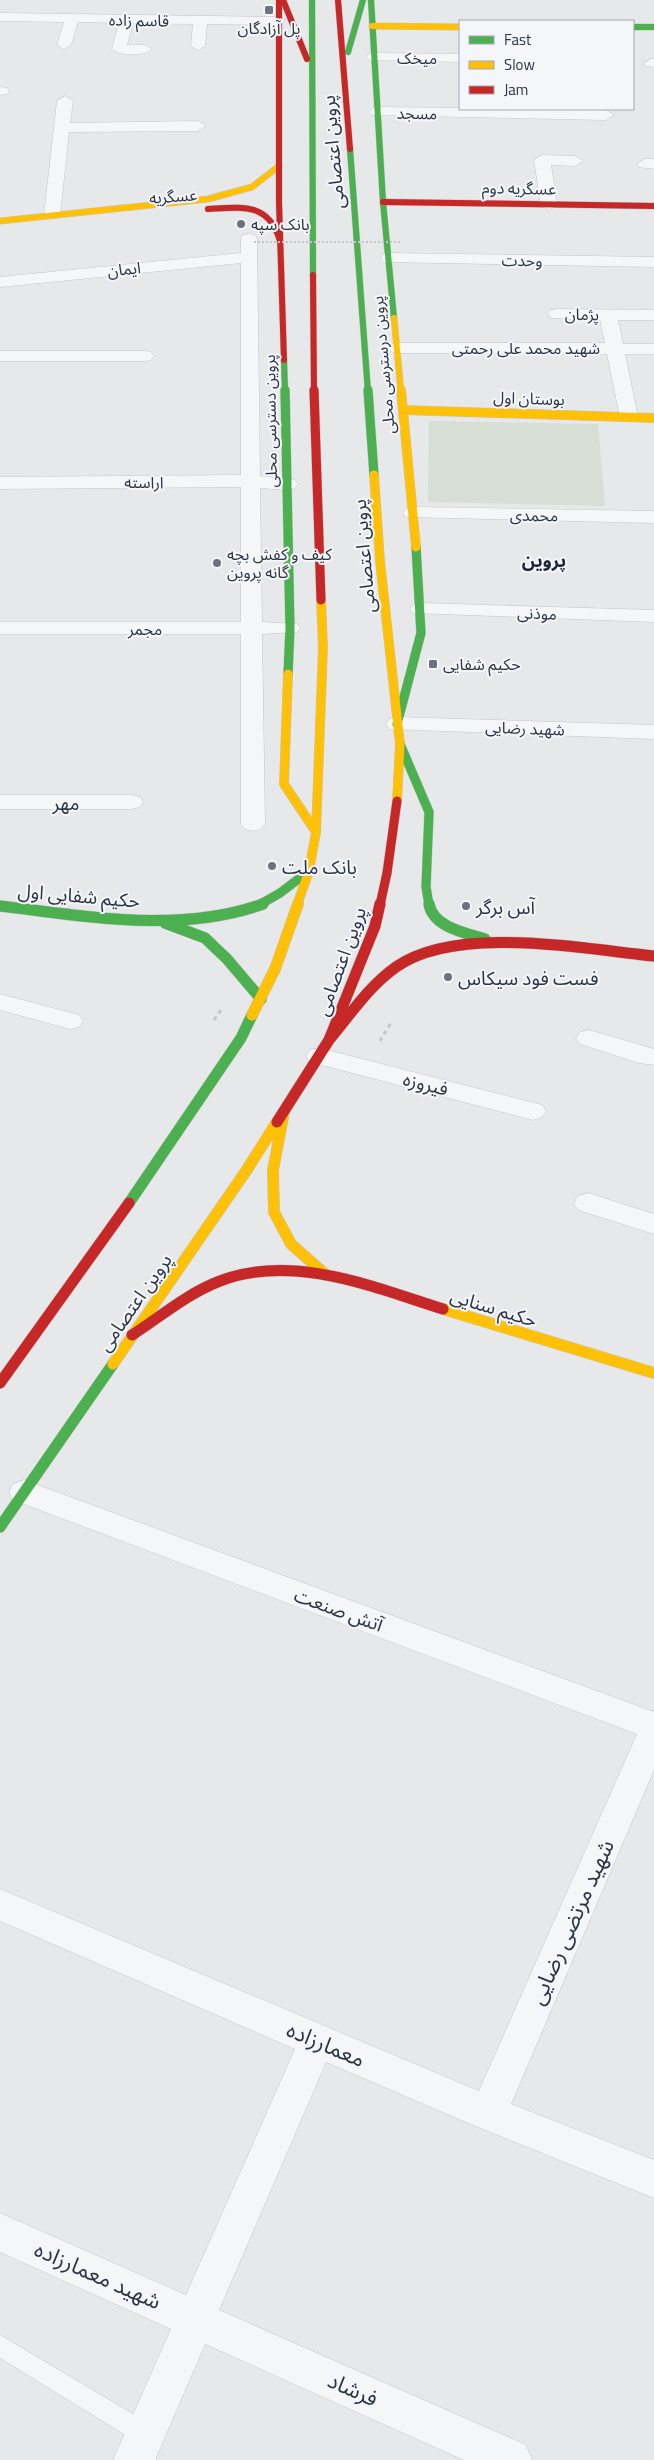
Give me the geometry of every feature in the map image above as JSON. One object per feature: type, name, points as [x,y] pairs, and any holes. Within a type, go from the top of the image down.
[{"type":"main road","name":"پروین دسترسی محلی","points":[[279,0],[280,242],[288,484],[290,628],[284,784],[316,832]]},
{"type":"main road","points":[[283,0],[313,75]]},
{"type":"main road","points":[[343,70],[363,0]]},
{"type":"main road","name":"پروین درسترسی محلی","points":[[371,0],[383,202],[398,348],[422,633],[399,734]]},
{"type":"main road","name":"پروین اعتصامی","points":[[0,1527],[246,1172],[324,1048],[375,926],[387,874],[397,806],[399,734],[380,561],[360,272],[338,3]]},
{"type":"main road","name":"پروین اعتصامی","points":[[0,1382],[160,1161],[241,1038],[276,969],[309,870],[316,832],[323,647],[314,441],[312,4]]},
{"type":"main road","points":[[372,26],[459,27]]},
{"type":"main road","points":[[634,27],[654,27]]},
{"type":"main road","name":"عسگریه","points":[[0,221],[208,199],[252,187],[279,166]]},
{"type":"main road","points":[[229,208],[243,207],[254,200],[251,196],[231,194]]},
{"type":"main road","name":"عسگریه دوم","points":[[383,202],[654,206]]},
{"type":"main road","name":"عسگریه","points":[[52,215],[80,218],[229,208],[258,213],[271,220],[280,242]]},
{"type":"main road","name":"بوستان اول","points":[[403,410],[654,418]]},
{"type":"main road","points":[[399,734],[429,812],[426,887],[430,911],[449,928],[501,943]]},
{"type":"main road","points":[[154,919],[212,916],[260,905],[309,870]]},
{"type":"main road","name":"حکیم شفایی اول","points":[[0,906],[154,919]]},
{"type":"main road","points":[[154,919],[205,938],[227,959],[260,999]]},
{"type":"main road","points":[[324,1048],[388,973],[408,960],[437,948],[501,943],[654,956]]},
{"type":"main road","points":[[284,1112],[273,1170],[274,1212],[291,1244],[325,1274]]},
{"type":"main road","points":[[132,1335],[196,1294],[232,1277],[269,1271],[325,1274]]},
{"type":"main road","name":"حکیم سنایی","points":[[325,1274],[654,1373]]},
{"type":"street","name":"قاسم زاده","points":[[0,17],[278,21]]},
{"type":"street","points":[[64,46],[72,19]]},
{"type":"street","points":[[127,20],[119,49],[145,49]]},
{"type":"street","points":[[198,46],[200,21]]},
{"type":"street","name":"میخک","points":[[374,57],[459,58]]},
{"type":"street","points":[[52,215],[65,101]]},
{"type":"street","name":"مسجد","points":[[377,112],[606,115]]},
{"type":"street","points":[[61,128],[198,126]]},
{"type":"street","points":[[549,205],[542,160],[575,161]]},
{"type":"street","points":[[251,246],[252,824]]},
{"type":"street","name":"ایمان","points":[[0,282],[251,246]]},
{"type":"street","name":"وحدت","points":[[389,258],[654,262]]},
{"type":"street","name":"پژمان","points":[[557,314],[654,315]]},
{"type":"street","name":"پژمان","points":[[608,314],[630,417]]},
{"type":"street","name":"شهید محمد علی رحمتی","points":[[398,348],[654,349]]},
{"type":"street","points":[[0,356],[145,356]]},
{"type":"street","name":"اراسته","points":[[0,483],[250,482],[288,484]]},
{"type":"street","name":"محمدی","points":[[413,514],[654,517]]},
{"type":"street","name":"موذنی","points":[[420,609],[654,616]]},
{"type":"street","name":"مجمر","points":[[0,628],[290,628]]},
{"type":"street","name":"شهید رضایی","points":[[399,734],[654,732]]},
{"type":"street","name":"مهر","points":[[0,802],[132,802]]},
{"type":"street","points":[[0,1002],[70,1021]]},
{"type":"street","points":[[589,1038],[648,1057],[654,1057]]},
{"type":"street","name":"فیروزه","points":[[324,1048],[533,1111]]},
{"type":"street","points":[[588,1204],[654,1224]]},
{"type":"street","name":"آتش صنعت","points":[[24,1492],[654,1726]]},
{"type":"street","name":"شهید مرتضی رضایی","points":[[488,2113],[654,1732]]},
{"type":"street","name":"معمارزاده","points":[[0,1905],[488,2113],[654,2179]]},
{"type":"street","points":[[139,2447],[317,2040]]},
{"type":"street","name":"شهید معمارزاده","points":[[0,2232],[195,2319]]},
{"type":"street","name":"فرشاد","points":[[195,2319],[511,2460]]},
{"type":"lane","points":[[0,2346],[139,2447]]},
{"type":"path","points":[[251,246],[402,242]]},
{"type":"path","points":[[380,1041],[392,1021]]},
{"type":"shaded area","points":[[429,421],[598,424],[605,506],[428,502]]},
{"type":"traffic: fast","points":[[312,0],[313,275]]},
{"type":"traffic: fast","points":[[348,52],[363,0]]},
{"type":"traffic: fast","points":[[371,0],[383,202],[394,318]]},
{"type":"traffic: fast","points":[[634,27],[654,27]]},
{"type":"traffic: fast","points":[[350,149],[374,475]]},
{"type":"traffic: fast","points":[[284,360],[290,628],[288,674]]},
{"type":"traffic: fast","points":[[397,724],[421,633],[416,547]]},
{"type":"traffic: fast","points":[[400,744],[429,812],[426,887],[430,911],[449,928],[485,939]]},
{"type":"traffic: fast","points":[[0,906],[132,920],[201,919],[233,913],[262,904],[309,871]]},
{"type":"traffic: fast","points":[[165,923],[205,938],[227,959],[261,999]]},
{"type":"traffic: fast","points":[[129,1203],[241,1038],[252,1015]]},
{"type":"traffic: fast","points":[[0,1527],[113,1364]]},
{"type":"traffic: slow","points":[[372,26],[459,27]]},
{"type":"traffic: slow","points":[[0,221],[208,199],[252,187],[279,166]]},
{"type":"traffic: slow","points":[[394,318],[416,547]]},
{"type":"traffic: slow","points":[[403,410],[654,418]]},
{"type":"traffic: slow","points":[[374,475],[380,561],[400,744],[397,801]]},
{"type":"traffic: slow","points":[[252,1015],[275,969],[309,871],[316,832],[323,647],[321,600]]},
{"type":"traffic: slow","points":[[288,674],[284,784],[316,832]]},
{"type":"traffic: slow","points":[[284,1112],[273,1170],[274,1212],[291,1244],[325,1274]]},
{"type":"traffic: slow","points":[[113,1364],[246,1171],[277,1122]]},
{"type":"traffic: slow","points":[[443,1309],[654,1373]]},
{"type":"traffic: jam","points":[[279,0],[279,202],[284,360]]},
{"type":"traffic: jam","points":[[283,0],[307,59]]},
{"type":"traffic: jam","points":[[338,0],[350,149]]},
{"type":"traffic: jam","points":[[383,202],[654,206]]},
{"type":"traffic: jam","points":[[208,209],[241,208],[265,214],[273,221],[280,241]]},
{"type":"traffic: jam","points":[[313,275],[314,441],[321,600]]},
{"type":"traffic: jam","points":[[277,1122],[329,1040],[375,926],[387,873],[397,801]]},
{"type":"traffic: jam","points":[[329,1040],[365,995],[386,975],[409,959],[434,950],[464,945],[496,943],[563,946],[654,956]]},
{"type":"traffic: jam","points":[[0,1383],[129,1203]]},
{"type":"traffic: jam","points":[[132,1335],[186,1299],[220,1281],[247,1273],[274,1270],[332,1277],[443,1309]]},
{"type":"place","name":"پل آزادگان","points":[[269,10]]},
{"type":"place","name":"بانک سپه","points":[[241,224]]},
{"type":"place","name":"کیف و کفش بچه گانه پروین","points":[[217,563]]},
{"type":"place","name":"حکیم شفایی","points":[[433,664]]},
{"type":"place","name":"بانک ملت","points":[[272,866]]},
{"type":"place","name":"آس برگر","points":[[466,906]]},
{"type":"place","name":"فست فود سیکاس","points":[[448,977]]},
{"type":"district","name":"پروین","points":[[544,560]]}]
